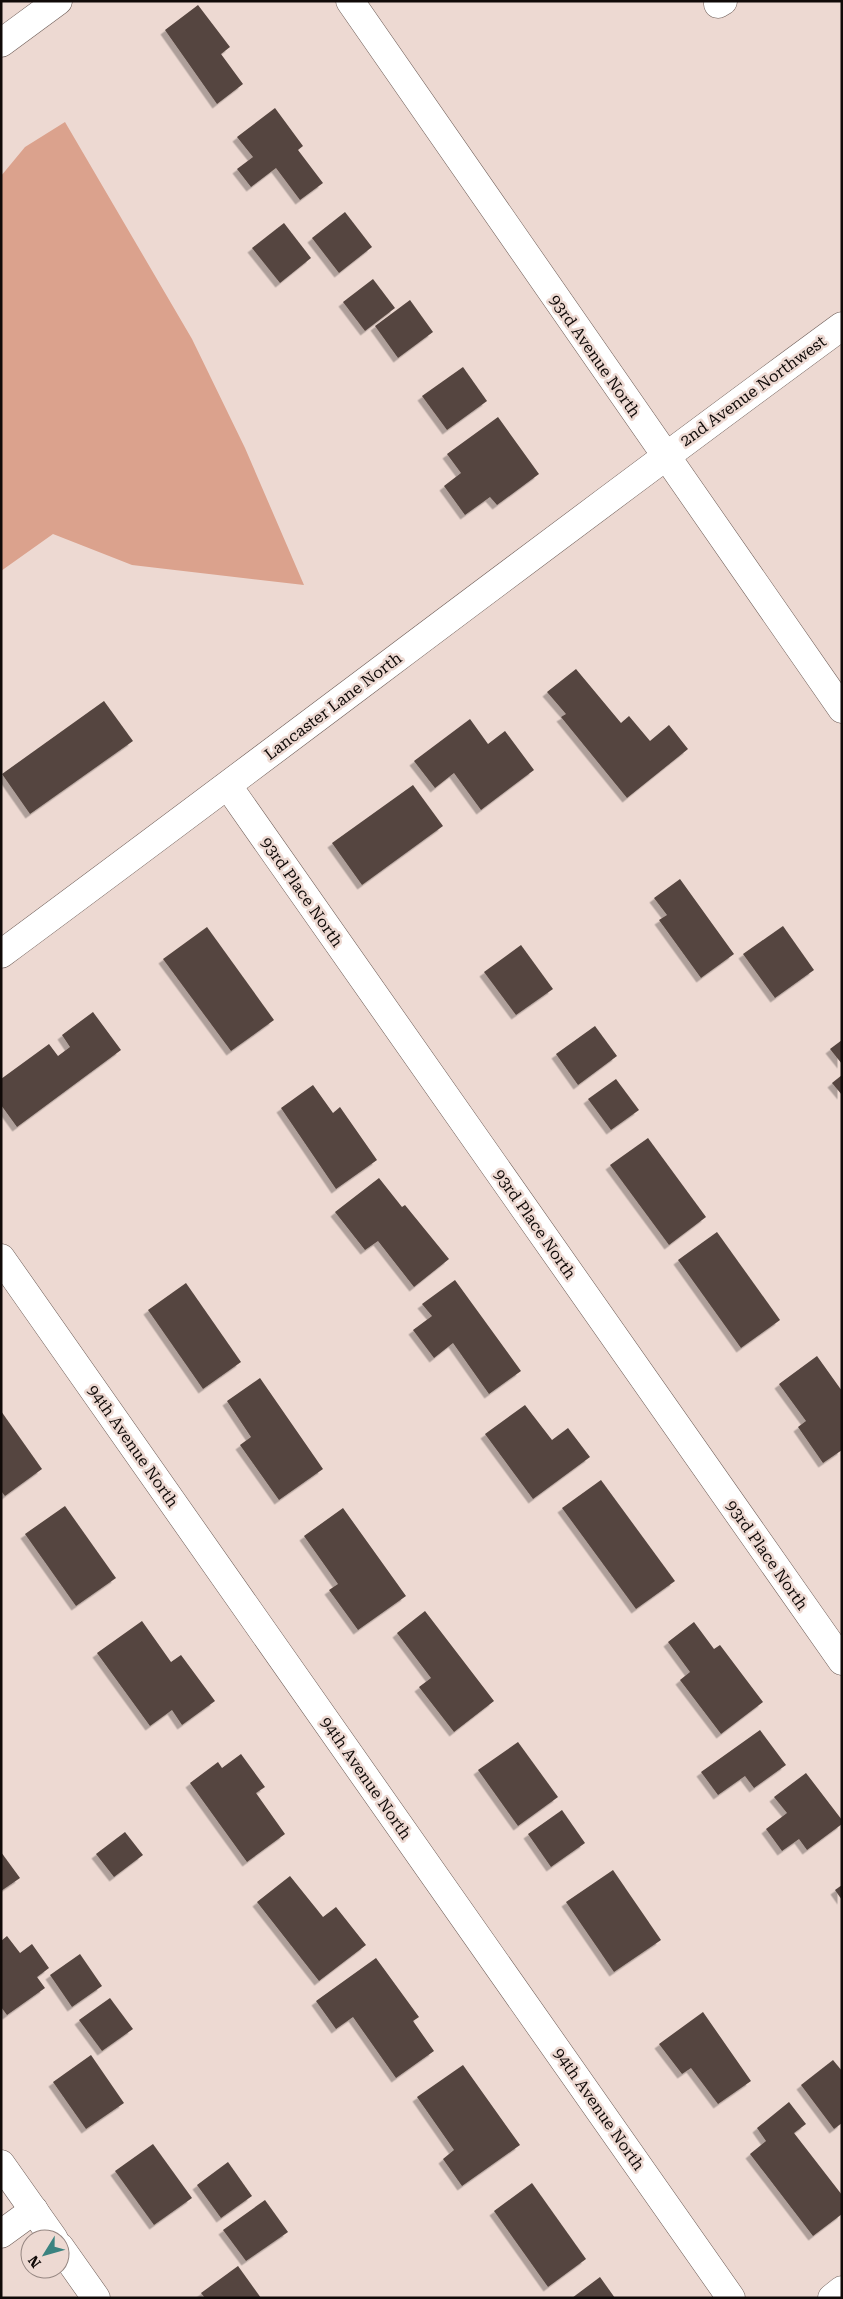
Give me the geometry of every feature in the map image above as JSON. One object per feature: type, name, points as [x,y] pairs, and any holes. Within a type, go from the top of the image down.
[{"type":"street","points":[[1,43],[58,1]]},
{"type":"street","name":"93rd Avenue North","points":[[350,1],[664,456],[842,709]]},
{"type":"street","name":"2nd Avenue Northwest","points":[[664,456],[842,326]]},
{"type":"street","name":"Lancaster Lane North","points":[[1,954],[228,786],[664,456]]},
{"type":"street","name":"93rd Place North","points":[[228,786],[842,1661]]},
{"type":"street","name":"94th Avenue North","points":[[1,1258],[731,2298]]},
{"type":"street","points":[[1,2164],[47,2229]]},
{"type":"street","points":[[1,2234],[34,2210]]},
{"type":"street","points":[[70,2261],[96,2298]]},
{"type":"street","points":[[832,2298],[842,2290]]},
{"type":"shaded area","points":[[65,122],[192,339],[245,448],[304,585],[132,565],[53,534],[1,571],[1,176],[25,147]]},
{"type":"building","points":[[198,5],[230,47],[221,54],[243,84],[217,104],[165,30]]},
{"type":"building","points":[[275,108],[303,146],[298,150],[323,183],[300,200],[276,168],[251,187],[237,169],[253,157],[237,137]]},
{"type":"building","points":[[345,212],[372,247],[339,273],[312,238]]},
{"type":"building","points":[[284,223],[311,258],[280,283],[252,248]]},
{"type":"building","points":[[373,279],[395,308],[365,331],[343,302]]},
{"type":"building","points":[[410,300],[433,332],[398,358],[375,326]]},
{"type":"building","points":[[463,367],[487,401],[447,430],[422,396]]},
{"type":"building","points":[[498,417],[539,474],[497,505],[490,497],[465,515],[444,486],[461,473],[447,454]]},
{"type":"building","points":[[576,669],[621,723],[629,716],[650,741],[669,725],[688,749],[627,798],[561,717],[566,714],[547,692]]},
{"type":"building","points":[[104,701],[133,741],[30,814],[2,774]]},
{"type":"building","points":[[470,719],[488,744],[505,731],[534,770],[481,810],[454,773],[435,788],[414,761]]},
{"type":"building","points":[[413,785],[443,826],[362,885],[332,843]]},
{"type":"building","points":[[680,879],[734,954],[701,978],[659,920],[667,915],[654,898]]},
{"type":"building","points":[[783,926],[814,970],[775,998],[743,954]]},
{"type":"building","points":[[207,927],[274,1020],[231,1051],[163,959]]},
{"type":"building","points":[[521,945],[553,989],[516,1015],[484,972]]},
{"type":"building","points":[[93,1012],[121,1050],[17,1127],[1,1105],[1,1079],[49,1044],[58,1056],[70,1047],[62,1035]]},
{"type":"building","points":[[595,1026],[617,1056],[578,1085],[556,1054]]},
{"type":"building","points":[[842,1040],[842,1064],[830,1049]]},
{"type":"building","points":[[842,1075],[842,1095],[832,1083]]},
{"type":"building","points":[[616,1079],[639,1110],[611,1130],[588,1099]]},
{"type":"building","points":[[313,1085],[333,1113],[340,1107],[377,1160],[336,1189],[281,1108]]},
{"type":"building","points":[[648,1138],[706,1217],[669,1245],[610,1165]]},
{"type":"building","points":[[379,1178],[402,1207],[405,1205],[449,1259],[414,1287],[378,1241],[365,1250],[335,1212]]},
{"type":"building","points":[[717,1232],[780,1320],[741,1348],[678,1260]]},
{"type":"building","points":[[455,1280],[521,1371],[489,1394],[453,1343],[434,1358],[413,1330],[432,1316],[422,1304]]},
{"type":"building","points":[[186,1283],[241,1362],[203,1389],[148,1310]]},
{"type":"building","points":[[817,1356],[842,1391],[842,1450],[823,1463],[798,1427],[806,1421],[779,1384]]},
{"type":"building","points":[[260,1378],[323,1469],[279,1500],[240,1445],[251,1437],[227,1401]]},
{"type":"building","points":[[525,1405],[552,1440],[568,1428],[590,1457],[533,1499],[485,1434]]},
{"type":"building","points":[[1,1411],[42,1469],[5,1496],[1,1491]]},
{"type":"building","points":[[601,1480],[675,1581],[636,1609],[562,1508]]},
{"type":"building","points":[[65,1506],[116,1578],[76,1606],[25,1534]]},
{"type":"building","points":[[343,1508],[406,1596],[358,1630],[329,1590],[338,1584],[304,1536]]},
{"type":"building","points":[[425,1611],[494,1701],[454,1732],[419,1687],[431,1678],[397,1633]]},
{"type":"building","points":[[142,1621],[171,1662],[181,1655],[215,1701],[182,1725],[172,1710],[150,1726],[97,1653]]},
{"type":"building","points":[[694,1622],[714,1649],[720,1645],[763,1702],[721,1734],[680,1680],[690,1672],[668,1642]]},
{"type":"building","points":[[760,1730],[786,1765],[754,1788],[745,1776],[718,1795],[701,1772]]},
{"type":"building","points":[[518,1742],[558,1797],[518,1826],[478,1770]]},
{"type":"building","points":[[241,1754],[265,1787],[256,1793],[285,1834],[247,1862],[190,1783],[218,1762],[222,1768]]},
{"type":"building","points":[[806,1773],[842,1820],[842,1824],[807,1850],[799,1839],[782,1851],[766,1829],[787,1813],[774,1797]]},
{"type":"building","points":[[562,1810],[585,1843],[551,1867],[528,1834]]},
{"type":"building","points":[[125,1832],[143,1855],[114,1877],[96,1854]]},
{"type":"building","points":[[1,1852],[20,1878],[1,1891]]},
{"type":"building","points":[[613,1870],[661,1940],[614,1972],[566,1902]]},
{"type":"building","points":[[290,1876],[323,1917],[336,1907],[366,1945],[319,1981],[257,1902]]},
{"type":"building","points":[[842,1885],[842,1900],[835,1890]]},
{"type":"building","points":[[7,1936],[20,1953],[32,1944],[49,1968],[37,1977],[45,1988],[7,2015],[1,2007],[1,1941]]},
{"type":"building","points":[[80,1954],[102,1986],[72,2007],[50,1975]]},
{"type":"building","points":[[376,1958],[419,2017],[413,2021],[434,2051],[396,2078],[353,2017],[336,2029],[316,2001]]},
{"type":"building","points":[[110,1998],[133,2029],[102,2051],[79,2020]]},
{"type":"building","points":[[703,2012],[751,2081],[718,2104],[691,2068],[682,2074],[659,2044]]},
{"type":"building","points":[[91,2055],[124,2103],[86,2129],[53,2082]]},
{"type":"building","points":[[833,2060],[842,2071],[842,2123],[834,2129],[801,2085]]},
{"type":"building","points":[[463,2065],[520,2145],[462,2186],[443,2159],[454,2150],[417,2097]]},
{"type":"building","points":[[789,2102],[806,2124],[794,2133],[842,2195],[842,2214],[813,2236],[750,2154],[766,2141],[757,2128]]},
{"type":"building","points":[[153,2144],[192,2198],[154,2225],[115,2171]]},
{"type":"building","points":[[228,2162],[252,2196],[221,2218],[197,2185]]},
{"type":"building","points":[[532,2183],[586,2259],[548,2287],[494,2211]]},
{"type":"building","points":[[265,2200],[288,2232],[246,2261],[223,2230]]},
{"type":"building","points":[[238,2266],[261,2298],[205,2298],[201,2293]]},
{"type":"building","points":[[600,2277],[615,2298],[572,2298]]}]
